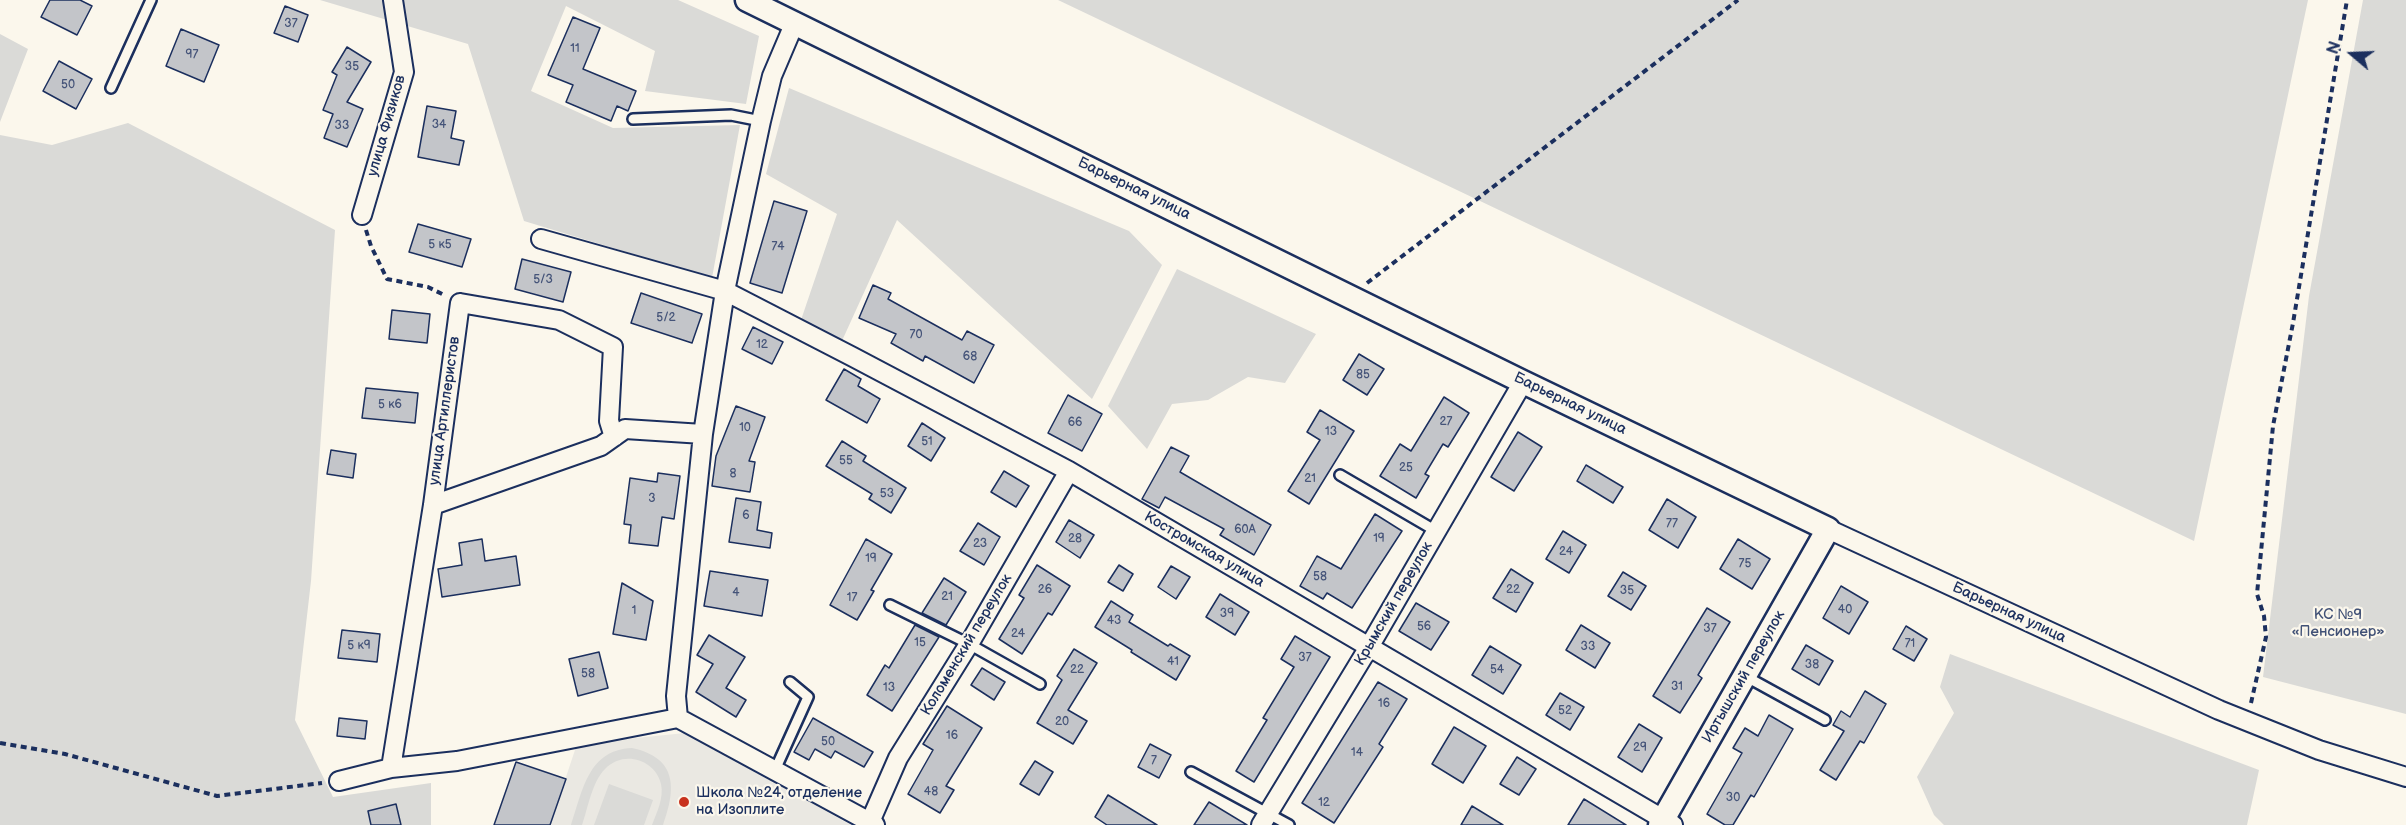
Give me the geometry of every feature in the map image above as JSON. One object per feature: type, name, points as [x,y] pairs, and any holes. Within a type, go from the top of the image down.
[{"type":"street","name":"улица Физиков","points":[[362,215],[404,72],[393,0]]},
{"type":"street","name":"Барьерная улица","points":[[747,0],[1522,382],[1828,529],[2245,721],[2319,750],[2406,777]]},
{"type":"street","points":[[678,717],[676,696],[703,434],[725,291],[760,121],[772,76],[795,22]]},
{"type":"street","name":"Костромская улица","points":[[541,239],[725,291],[1069,471],[1665,823]]},
{"type":"street","points":[[460,303],[559,320],[613,347],[609,421],[614,437]]},
{"type":"street","name":"улица Артиллеристов","points":[[391,768],[433,505],[460,303]]},
{"type":"street","name":"Крымский переулок","points":[[1264,819],[1370,647],[1522,382]]},
{"type":"street","points":[[433,505],[601,446],[625,429],[703,434]]},
{"type":"street","name":"Коломенский переулок","points":[[873,823],[898,758],[969,644],[1069,471]]},
{"type":"street","name":"Иртышский переулок","points":[[1665,823],[1828,529]]},
{"type":"street","points":[[339,781],[391,768],[457,761],[678,717],[873,823]]},
{"type":"lane","points":[[111,88],[151,0]]},
{"type":"lane","points":[[633,119],[731,115],[760,121]]},
{"type":"lane","points":[[1340,475],[1436,531]]},
{"type":"lane","points":[[890,605],[969,644],[1040,684]]},
{"type":"lane","points":[[1745,676],[1825,720]]},
{"type":"lane","points":[[775,770],[808,697],[790,682]]},
{"type":"lane","points":[[1191,772],[1264,819],[1289,825]]},
{"type":"path","points":[[1350,296],[1738,0]]},
{"type":"path","points":[[2245,721],[2265,643],[2264,616],[2257,594],[2272,426],[2309,233],[2347,0]]},
{"type":"path","points":[[362,215],[371,246],[387,279],[428,286],[460,303]]},
{"type":"path","points":[[0,742],[64,754],[217,796],[339,781]]},
{"type":"shaded area","name":"Школа №24, отделение на Изоплите","points":[[685,733],[851,825],[550,825],[577,744]]},
{"type":"green space","points":[[320,0],[678,0],[759,36],[746,104],[645,91],[655,51],[566,6],[531,91],[613,128],[740,125],[712,278],[524,221],[468,44]]},
{"type":"green space","points":[[1058,0],[2308,0],[2194,541]]},
{"type":"green space","name":"КС №9 «Пенсионер»","points":[[2363,0],[2406,0],[2406,714],[2263,677],[2309,296]]},
{"type":"green space","points":[[0,34],[28,49],[0,122]]},
{"type":"green space","points":[[789,88],[1129,231],[1162,265],[1092,399],[897,220],[841,343],[801,320],[837,214],[766,174]]},
{"type":"green space","points":[[128,123],[335,230],[311,581],[295,720],[333,797],[431,783],[431,825],[0,825],[0,135],[52,145]]},
{"type":"green space","points":[[1177,269],[1316,334],[1285,383],[1248,377],[1208,400],[1172,404],[1147,449],[1108,406]]},
{"type":"green space","points":[[1950,654],[2259,770],[2247,825],[1944,825],[1934,815],[1917,777],[1954,713],[1940,687]]},
{"type":"green space","points":[[632,748],[658,759],[670,777],[670,799],[663,825],[652,825],[662,794],[658,775],[645,763],[629,759],[612,763],[605,769],[594,788],[582,825],[571,825],[584,786],[597,764],[617,750]]},
{"type":"green space","points":[[609,784],[653,800],[644,825],[594,825]]},
{"type":"building","points":[[50,0],[80,0],[92,6],[77,35],[41,17]]},
{"type":"building","points":[[285,6],[308,15],[298,42],[274,33]]},
{"type":"building","points":[[573,17],[600,28],[583,69],[636,91],[628,111],[617,106],[611,121],[566,102],[573,85],[548,75]]},
{"type":"building","points":[[181,29],[219,45],[204,82],[166,66]]},
{"type":"building","points":[[347,47],[371,62],[347,102],[363,109],[347,147],[324,138],[333,114],[323,110],[337,75],[332,72]]},
{"type":"building","points":[[59,61],[92,79],[76,109],[43,91]]},
{"type":"building","points":[[427,106],[456,111],[451,138],[464,141],[459,165],[418,157]]},
{"type":"building","points":[[774,201],[807,211],[782,293],[750,283]]},
{"type":"building","points":[[418,224],[471,239],[462,267],[409,252]]},
{"type":"building","points":[[522,259],[571,272],[563,302],[515,289]]},
{"type":"building","points":[[873,285],[891,293],[888,299],[962,340],[967,331],[994,345],[974,383],[925,356],[923,361],[891,343],[896,334],[859,318]]},
{"type":"building","points":[[641,293],[702,314],[692,343],[631,323]]},
{"type":"building","points":[[392,310],[430,314],[427,343],[389,339]]},
{"type":"building","points":[[753,327],[783,342],[772,364],[742,349]]},
{"type":"building","points":[[1359,354],[1384,369],[1367,395],[1343,380]]},
{"type":"building","points":[[844,369],[861,379],[858,386],[880,399],[867,423],[826,400]]},
{"type":"building","points":[[366,388],[418,393],[415,423],[362,418]]},
{"type":"building","points":[[1068,395],[1102,414],[1082,451],[1048,433]]},
{"type":"building","points":[[1444,397],[1469,413],[1448,447],[1443,444],[1425,474],[1429,476],[1416,498],[1380,476],[1400,444],[1411,451]]},
{"type":"building","points":[[736,406],[765,417],[749,461],[755,462],[750,492],[712,486],[716,456]]},
{"type":"building","points":[[1320,410],[1354,431],[1309,504],[1288,491],[1320,440],[1307,432]]},
{"type":"building","points":[[922,423],[945,438],[931,461],[908,446]]},
{"type":"building","points":[[1518,432],[1542,447],[1514,491],[1491,477]]},
{"type":"building","points":[[842,441],[866,456],[863,461],[906,488],[891,513],[869,499],[872,494],[826,466]]},
{"type":"building","points":[[1171,447],[1189,456],[1180,472],[1271,525],[1254,555],[1220,535],[1224,529],[1165,497],[1159,508],[1142,499]]},
{"type":"building","points":[[331,450],[356,454],[353,478],[327,474]]},
{"type":"building","points":[[1586,465],[1623,487],[1613,503],[1577,481]]},
{"type":"building","points":[[1004,471],[1029,486],[1016,507],[991,492]]},
{"type":"building","points":[[658,473],[680,476],[674,519],[662,517],[658,546],[629,543],[631,525],[624,524],[630,478],[657,482]]},
{"type":"building","points":[[736,498],[761,502],[757,530],[772,533],[770,548],[729,542]]},
{"type":"building","points":[[1667,499],[1696,517],[1678,548],[1649,530]]},
{"type":"building","points":[[1375,514],[1402,531],[1352,608],[1327,593],[1323,599],[1300,586],[1317,556],[1341,569]]},
{"type":"building","points":[[1069,520],[1094,535],[1080,558],[1056,542]]},
{"type":"building","points":[[978,523],[1000,537],[984,565],[960,551]]},
{"type":"building","points":[[1563,531],[1586,545],[1569,573],[1546,559]]},
{"type":"building","points":[[482,539],[485,561],[516,556],[520,585],[442,597],[438,569],[462,565],[459,543]]},
{"type":"building","points":[[866,539],[892,554],[857,620],[830,605]]},
{"type":"building","points":[[1738,539],[1770,559],[1752,589],[1720,569]]},
{"type":"building","points":[[1037,565],[1070,586],[1052,615],[1048,613],[1022,654],[999,639],[1024,598],[1019,595]]},
{"type":"building","points":[[1119,565],[1133,574],[1123,591],[1108,582]]},
{"type":"building","points":[[1171,566],[1190,577],[1176,599],[1158,587]]},
{"type":"building","points":[[1511,569],[1533,583],[1516,612],[1493,598]]},
{"type":"building","points":[[710,571],[768,580],[762,616],[704,606]]},
{"type":"building","points":[[1623,572],[1646,586],[1631,610],[1608,596]]},
{"type":"building","points":[[944,578],[966,592],[946,625],[922,613]]},
{"type":"building","points":[[622,583],[653,601],[646,640],[613,634]]},
{"type":"building","points":[[1841,586],[1868,602],[1849,634],[1823,618]]},
{"type":"building","points":[[1220,594],[1249,612],[1235,635],[1206,617]]},
{"type":"building","points":[[1111,601],[1133,615],[1129,622],[1168,646],[1170,644],[1190,656],[1176,680],[1095,627]]},
{"type":"building","points":[[1416,603],[1449,622],[1431,650],[1399,631]]},
{"type":"building","points":[[1707,608],[1730,622],[1698,675],[1702,678],[1680,713],[1653,696]]},
{"type":"building","points":[[915,625],[939,637],[892,711],[867,695],[885,665],[889,668]]},
{"type":"building","points":[[1581,625],[1610,643],[1595,668],[1566,650]]},
{"type":"building","points":[[1906,626],[1927,639],[1914,661],[1893,649]]},
{"type":"building","points":[[342,630],[380,634],[377,662],[338,658]]},
{"type":"building","points":[[709,635],[745,657],[726,688],[746,700],[736,717],[696,692],[713,664],[697,655]]},
{"type":"building","points":[[1295,636],[1330,657],[1254,782],[1236,771],[1267,720],[1263,718],[1294,667],[1281,659]]},
{"type":"building","points":[[1806,645],[1833,661],[1819,685],[1792,669]]},
{"type":"building","points":[[1490,646],[1521,665],[1503,694],[1472,675]]},
{"type":"building","points":[[1074,649],[1097,663],[1068,710],[1087,721],[1073,744],[1037,723],[1062,680],[1057,676]]},
{"type":"building","points":[[599,652],[608,688],[578,696],[569,659]]},
{"type":"building","points":[[982,668],[1005,682],[994,700],[971,685]]},
{"type":"building","points":[[1378,682],[1407,699],[1379,744],[1383,747],[1334,823],[1302,803]]},
{"type":"building","points":[[1865,691],[1886,704],[1864,743],[1860,741],[1836,780],[1820,770],[1844,731],[1833,725],[1841,711],[1850,717]]},
{"type":"building","points":[[1560,693],[1584,707],[1570,730],[1546,715]]},
{"type":"building","points":[[947,706],[982,728],[946,786],[954,790],[940,813],[908,794],[933,750],[923,744]]},
{"type":"building","points":[[1769,715],[1793,729],[1754,797],[1751,795],[1733,825],[1725,825],[1707,814],[1742,753],[1733,748],[1745,728],[1758,736]]},
{"type":"building","points":[[339,718],[367,721],[365,739],[337,736]]},
{"type":"building","points":[[813,718],[873,752],[864,767],[835,751],[831,758],[815,749],[809,760],[794,752]]},
{"type":"building","points":[[1639,724],[1662,738],[1642,772],[1618,757]]},
{"type":"building","points":[[1454,727],[1486,746],[1463,783],[1432,764]]},
{"type":"building","points":[[1150,744],[1171,755],[1159,778],[1138,767]]},
{"type":"building","points":[[1517,757],[1536,769],[1519,795],[1500,784]]},
{"type":"building","points":[[1035,761],[1053,772],[1039,795],[1020,784]]},
{"type":"building","points":[[516,762],[566,779],[550,825],[494,825]]},
{"type":"building","points":[[1108,795],[1157,825],[1107,825],[1095,817]]},
{"type":"building","points":[[1584,799],[1626,825],[1568,825]]},
{"type":"building","points":[[1209,802],[1247,825],[1194,825]]},
{"type":"building","points":[[396,804],[401,825],[371,825],[368,811]]},
{"type":"building","points":[[1472,806],[1503,825],[1461,825]]},
{"type":"place","name":"Школа №24, отделение на Изоплите","points":[[684,802]]}]
